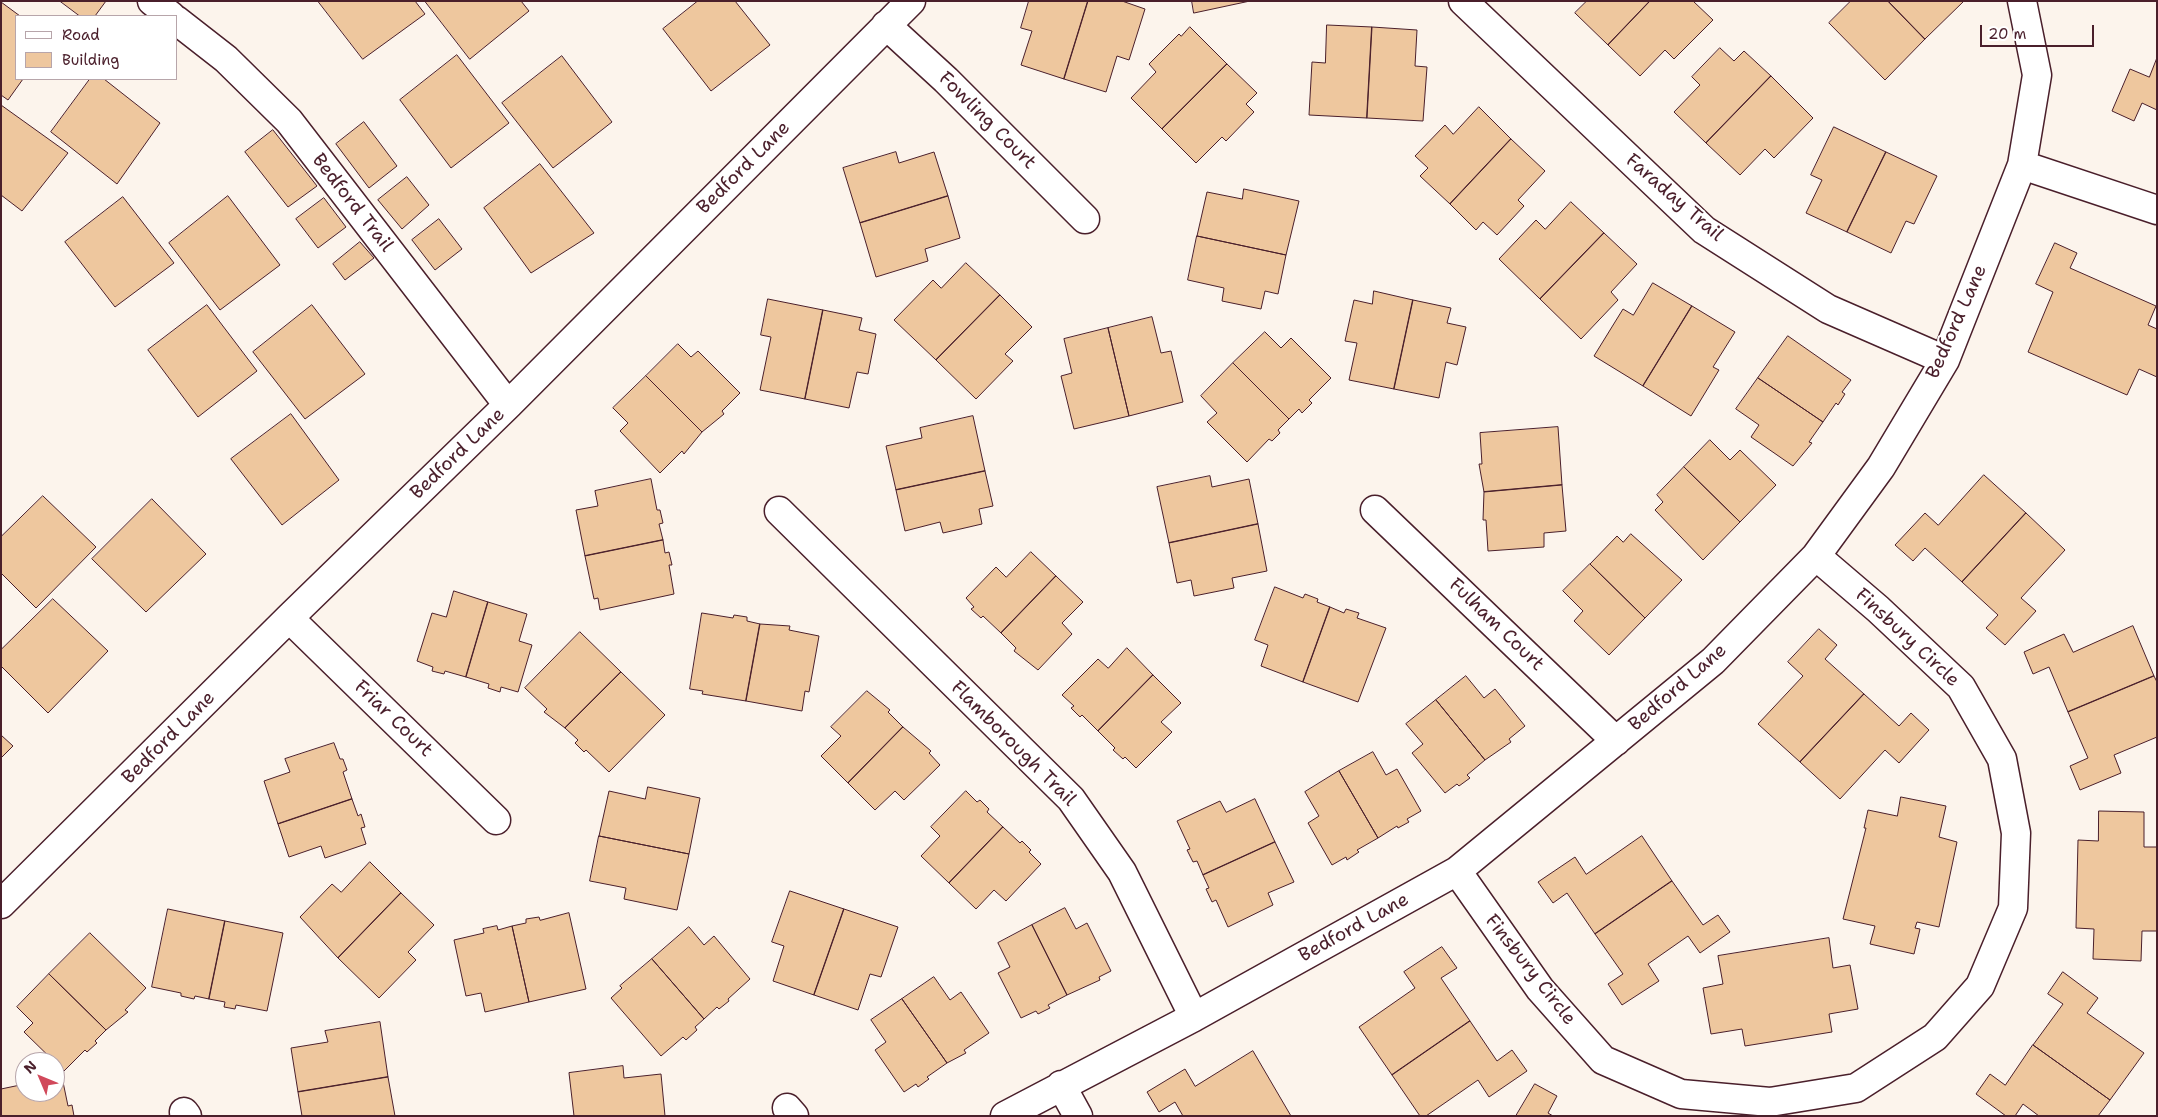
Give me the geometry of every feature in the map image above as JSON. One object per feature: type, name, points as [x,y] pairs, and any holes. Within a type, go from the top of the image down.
[{"type":"street","points":[[152,1],[171,15]]},
{"type":"street","name":"Bedford Lane","points":[[1,904],[289,618],[508,405],[911,1]]},
{"type":"street","name":"Faraday Trail","points":[[1463,1],[1704,230],[1828,309],[1945,360]]},
{"type":"street","name":"Bedford Lane","points":[[1005,1116],[1060,1085],[1194,1017],[1457,871],[1713,661],[1816,556],[1880,467],[1945,360],[2022,164],[2037,75],[2022,1]]},
{"type":"street","name":"Bedford Trail","points":[[178,22],[226,59],[289,121],[508,405]]},
{"type":"street","name":"Fowling Court","points":[[886,25],[946,80],[1085,219]]},
{"type":"street","points":[[2022,164],[2157,210]]},
{"type":"street","name":"Fulham Court","points":[[1376,510],[1616,741]]},
{"type":"street","name":"Flamborough Trail","points":[[779,511],[1071,799],[1122,872],[1194,1017]]},
{"type":"street","name":"Finsbury Circle","points":[[1457,871],[1540,989],[1602,1060],[1682,1094],[1770,1102],[1856,1088],[1935,1037],[1980,986],[2013,908],[2016,833],[2002,760],[1962,687],[1878,609],[1816,556]]},
{"type":"street","name":"Friar Court","points":[[289,618],[496,820]]},
{"type":"street","points":[[1060,1085],[1078,1116]]},
{"type":"building","points":[[60,1],[106,1],[96,15],[79,15]]},
{"type":"building","points":[[318,1],[415,1],[425,14],[363,59]]},
{"type":"building","points":[[425,1],[521,1],[529,11],[470,59]]},
{"type":"building","points":[[698,1],[735,1],[770,45],[711,91],[663,29]]},
{"type":"building","points":[[1029,1],[1088,1],[1064,79],[1021,65],[1032,31],[1021,28]]},
{"type":"building","points":[[1088,1],[1122,1],[1145,9],[1129,60],[1117,56],[1106,92],[1064,79]]},
{"type":"building","points":[[1192,1],[1250,1],[1194,13]]},
{"type":"building","points":[[1587,1],[1650,1],[1608,45],[1575,13]]},
{"type":"building","points":[[1650,1],[1693,1],[1713,20],[1674,59],[1665,50],[1640,76],[1608,45]]},
{"type":"building","points":[[1851,1],[1888,1],[1925,39],[1885,80],[1829,23]]},
{"type":"building","points":[[1888,1],[1964,1],[1925,39]]},
{"type":"building","points":[[1,2],[19,15],[15,15],[15,80],[22,80],[8,100],[1,95]]},
{"type":"building","points":[[1327,25],[1372,27],[1367,118],[1309,115],[1312,62],[1325,63]]},
{"type":"building","points":[[1190,27],[1227,64],[1162,129],[1131,98],[1156,72],[1149,64],[1179,34],[1181,36]]},
{"type":"building","points":[[1372,27],[1417,30],[1415,66],[1427,67],[1423,121],[1367,118]]},
{"type":"building","points":[[1720,48],[1734,61],[1744,51],[1771,76],[1706,143],[1674,112],[1700,85],[1692,77]]},
{"type":"building","points":[[457,55],[509,123],[451,168],[400,100]]},
{"type":"building","points":[[562,56],[612,122],[553,168],[502,103]]},
{"type":"building","points":[[2157,58],[2157,110],[2142,103],[2134,121],[2112,111],[2130,69],[2149,77]]},
{"type":"building","points":[[1227,64],[1257,93],[1246,104],[1254,112],[1226,141],[1222,137],[1196,163],[1162,129]]},
{"type":"building","points":[[1771,76],[1813,118],[1774,158],[1765,149],[1740,175],[1706,143]]},
{"type":"building","points":[[89,80],[105,80],[160,123],[117,184],[51,132]]},
{"type":"building","points":[[1,105],[68,153],[22,211],[1,195]]},
{"type":"building","points":[[1479,107],[1511,139],[1450,204],[1420,176],[1428,168],[1415,156],[1445,125],[1453,134]]},
{"type":"building","points":[[364,122],[397,166],[369,188],[336,144]]},
{"type":"building","points":[[1834,127],[1886,152],[1847,232],[1806,213],[1822,180],[1811,175]]},
{"type":"building","points":[[273,130],[317,186],[288,207],[245,152]]},
{"type":"building","points":[[1511,139],[1545,171],[1518,200],[1524,206],[1497,235],[1483,222],[1476,230],[1450,204]]},
{"type":"building","points":[[896,152],[899,163],[934,152],[948,196],[860,223],[843,168]]},
{"type":"building","points":[[1886,152],[1937,176],[1914,224],[1906,221],[1891,253],[1847,232]]},
{"type":"building","points":[[540,164],[594,233],[531,273],[484,208]]},
{"type":"building","points":[[407,177],[429,205],[402,229],[378,200]]},
{"type":"building","points":[[1244,189],[1299,201],[1286,255],[1197,236],[1207,192],[1242,199]]},
{"type":"building","points":[[228,196],[280,265],[220,310],[169,243]]},
{"type":"building","points":[[948,196],[960,238],[925,249],[928,261],[876,277],[860,223]]},
{"type":"building","points":[[123,197],[174,263],[115,307],[65,242]]},
{"type":"building","points":[[324,198],[346,227],[318,248],[296,219]]},
{"type":"building","points":[[1571,202],[1604,233],[1540,299],[1499,259],[1536,220],[1545,229]]},
{"type":"building","points":[[439,219],[462,249],[435,270],[412,240]]},
{"type":"building","points":[[1604,233],[1637,264],[1611,292],[1618,300],[1581,339],[1540,299]]},
{"type":"building","points":[[1197,236],[1286,255],[1278,294],[1265,291],[1261,309],[1222,301],[1224,288],[1188,280]]},
{"type":"building","points":[[360,242],[374,258],[345,280],[333,264]]},
{"type":"building","points":[[2055,243],[2077,253],[2070,268],[2156,306],[2148,325],[2157,329],[2157,377],[2139,369],[2127,395],[2028,352],[2053,292],[2036,284]]},
{"type":"building","points":[[966,263],[1000,295],[936,360],[894,320],[933,280],[941,288]]},
{"type":"building","points":[[1653,283],[1692,306],[1643,386],[1594,356],[1623,309],[1633,315]]},
{"type":"building","points":[[1374,291],[1413,300],[1394,389],[1349,380],[1357,343],[1345,341],[1354,300],[1372,304]]},
{"type":"building","points":[[1000,295],[1032,327],[1005,354],[1013,361],[976,399],[936,360]]},
{"type":"building","points":[[768,299],[823,310],[805,399],[760,390],[771,337],[761,335]]},
{"type":"building","points":[[1413,300],[1451,308],[1447,323],[1466,327],[1457,365],[1446,362],[1439,398],[1394,389]]},
{"type":"building","points":[[207,305],[257,371],[198,417],[148,350]]},
{"type":"building","points":[[312,305],[365,374],[305,419],[253,352]]},
{"type":"building","points":[[1692,306],[1735,332],[1713,367],[1719,370],[1691,416],[1643,386]]},
{"type":"building","points":[[823,310],[862,318],[859,330],[876,334],[868,374],[857,372],[849,408],[805,399]]},
{"type":"building","points":[[1152,317],[1161,353],[1171,351],[1183,402],[1129,416],[1108,328]]},
{"type":"building","points":[[1108,328],[1129,416],[1074,429],[1061,376],[1072,373],[1064,339]]},
{"type":"building","points":[[1265,332],[1281,348],[1291,338],[1331,378],[1309,400],[1312,403],[1302,413],[1299,409],[1289,419],[1233,363]]},
{"type":"building","points":[[1788,336],[1851,380],[1842,392],[1845,394],[1838,405],[1836,403],[1823,422],[1758,378]]},
{"type":"building","points":[[678,344],[691,357],[698,351],[740,393],[722,411],[724,414],[702,432],[646,376]]},
{"type":"building","points":[[1233,363],[1289,419],[1278,430],[1280,433],[1272,441],[1269,439],[1247,462],[1207,422],[1217,413],[1201,396]]},
{"type":"building","points":[[646,376],[702,432],[684,454],[682,451],[660,473],[620,431],[628,423],[613,408]]},
{"type":"building","points":[[1758,378],[1823,422],[1809,442],[1812,443],[1793,466],[1751,437],[1759,425],[1736,409]]},
{"type":"building","points":[[291,414],[339,480],[282,525],[231,459]]},
{"type":"building","points":[[973,416],[985,471],[896,490],[886,446],[922,438],[920,428]]},
{"type":"building","points":[[1558,427],[1562,485],[1484,492],[1479,464],[1482,464],[1480,433]]},
{"type":"building","points":[[1710,440],[1730,460],[1740,450],[1776,485],[1740,522],[1684,467]]},
{"type":"building","points":[[1684,467],[1740,522],[1703,560],[1655,510],[1663,502],[1657,495]]},
{"type":"building","points":[[985,471],[993,506],[979,509],[982,524],[943,533],[940,522],[905,531],[896,490]]},
{"type":"building","points":[[1984,475],[2026,513],[1962,582],[1925,548],[1913,561],[1895,545],[1925,513],[1938,525]]},
{"type":"building","points":[[1210,476],[1212,487],[1249,479],[1258,524],[1169,543],[1157,487]]},
{"type":"building","points":[[651,479],[657,510],[660,510],[663,523],[659,524],[663,540],[585,556],[576,510],[598,506],[595,491]]},
{"type":"building","points":[[1562,485],[1566,531],[1544,533],[1544,547],[1488,551],[1486,520],[1483,520],[1484,492]]},
{"type":"building","points":[[43,496],[96,547],[36,608],[1,573],[1,537]]},
{"type":"building","points":[[152,499],[206,554],[146,612],[92,559]]},
{"type":"building","points":[[2026,513],[2065,550],[2021,598],[2036,611],[2005,645],[1986,628],[1998,615],[1962,582]]},
{"type":"building","points":[[1258,524],[1267,571],[1232,578],[1234,588],[1194,596],[1191,580],[1177,583],[1169,543]]},
{"type":"building","points":[[1631,534],[1682,580],[1645,618],[1590,564],[1617,536],[1623,542]]},
{"type":"building","points":[[663,540],[665,553],[669,552],[672,565],[669,565],[674,594],[600,610],[598,598],[594,599],[585,556]]},
{"type":"building","points":[[1031,552],[1056,576],[1001,633],[983,616],[981,618],[971,609],[974,607],[966,598],[996,567],[1006,577]]},
{"type":"building","points":[[1590,564],[1645,618],[1609,655],[1574,621],[1583,611],[1563,591]]},
{"type":"building","points":[[1056,576],[1083,602],[1062,623],[1072,634],[1038,670],[1014,651],[1016,648],[1001,633]]},
{"type":"building","points":[[1275,587],[1303,598],[1305,594],[1318,599],[1317,602],[1330,607],[1303,682],[1261,666],[1268,645],[1255,640]]},
{"type":"building","points":[[454,591],[488,602],[466,677],[445,671],[444,674],[432,671],[433,667],[417,661],[432,613],[446,617]]},
{"type":"building","points":[[53,599],[108,651],[48,713],[1,666],[1,650]]},
{"type":"building","points":[[488,602],[527,614],[519,641],[532,645],[518,692],[501,687],[500,692],[488,688],[489,684],[466,677]]},
{"type":"building","points":[[1330,607],[1344,613],[1346,609],[1359,613],[1357,618],[1386,628],[1358,702],[1303,682]]},
{"type":"building","points":[[702,613],[733,618],[734,615],[747,617],[747,621],[760,624],[746,701],[702,694],[703,691],[690,689]]},
{"type":"building","points":[[760,624],[790,626],[789,630],[819,636],[809,692],[805,691],[802,711],[746,701]]},
{"type":"building","points":[[2133,626],[2154,676],[2068,712],[2049,667],[2033,674],[2024,652],[2064,634],[2073,652]]},
{"type":"building","points":[[1819,629],[1837,645],[1825,659],[1864,694],[1800,762],[1758,724],[1803,676],[1788,662]]},
{"type":"building","points":[[580,632],[621,672],[565,728],[544,712],[547,709],[525,688]]},
{"type":"building","points":[[1127,648],[1153,675],[1098,731],[1082,715],[1080,717],[1071,708],[1074,706],[1062,695],[1098,659],[1108,668]]},
{"type":"building","points":[[621,672],[665,715],[609,772],[586,750],[584,752],[575,743],[578,740],[565,728]]},
{"type":"building","points":[[1153,675],[1181,703],[1161,722],[1172,732],[1136,768],[1125,757],[1123,759],[1113,750],[1115,748],[1098,731]]},
{"type":"building","points":[[1466,676],[1484,698],[1495,689],[1525,726],[1509,739],[1511,742],[1485,760],[1436,700]]},
{"type":"building","points":[[2154,676],[2157,682],[2157,737],[2114,755],[2121,773],[2080,790],[2070,766],[2088,758],[2068,712]]},
{"type":"building","points":[[867,691],[890,710],[888,712],[903,727],[848,783],[821,756],[841,736],[831,727]]},
{"type":"building","points":[[1864,694],[1899,726],[1911,713],[1929,730],[1899,763],[1885,750],[1840,799],[1800,762]]},
{"type":"building","points":[[1436,700],[1485,760],[1467,775],[1470,778],[1459,786],[1457,784],[1445,793],[1412,753],[1423,744],[1406,724]]},
{"type":"building","points":[[903,727],[931,751],[929,753],[940,765],[904,800],[895,791],[875,810],[848,783]]},
{"type":"building","points":[[1,735],[13,746],[1,758]]},
{"type":"building","points":[[334,743],[340,759],[343,759],[347,770],[343,772],[352,799],[278,824],[264,781],[290,772],[285,759]]},
{"type":"building","points":[[1373,752],[1386,775],[1397,769],[1421,811],[1407,819],[1409,822],[1398,828],[1397,826],[1378,838],[1339,771]]},
{"type":"building","points":[[1339,771],[1378,838],[1357,850],[1359,852],[1347,860],[1346,857],[1332,865],[1308,823],[1319,816],[1305,792]]},
{"type":"building","points":[[648,787],[700,798],[689,854],[599,836],[609,791],[645,799]]},
{"type":"building","points":[[966,791],[977,802],[980,800],[989,809],[987,812],[1003,827],[949,883],[921,856],[940,836],[931,827]]},
{"type":"building","points":[[1901,797],[1946,806],[1939,837],[1957,842],[1939,927],[1917,922],[1915,928],[1920,929],[1914,954],[1870,944],[1875,926],[1843,919],[1866,828],[1864,828],[1868,810],[1897,816]]},
{"type":"building","points":[[352,799],[358,816],[361,814],[365,827],[361,828],[366,844],[325,858],[321,846],[289,857],[278,824]]},
{"type":"building","points":[[1255,799],[1275,842],[1203,875],[1197,861],[1193,862],[1187,850],[1190,849],[1177,821],[1220,801],[1226,812]]},
{"type":"building","points":[[2099,811],[2144,812],[2144,847],[2157,847],[2157,931],[2142,931],[2141,961],[2093,959],[2094,929],[2076,928],[2078,840],[2098,841]]},
{"type":"building","points":[[1003,827],[1020,843],[1022,841],[1031,850],[1029,852],[1041,864],[1006,901],[994,890],[976,909],[949,883]]},
{"type":"building","points":[[599,836],[689,854],[677,910],[624,899],[626,888],[590,881]]},
{"type":"building","points":[[1642,836],[1672,881],[1595,934],[1567,893],[1553,903],[1538,882],[1575,857],[1586,874]]},
{"type":"building","points":[[1275,842],[1294,882],[1268,893],[1273,905],[1228,927],[1216,900],[1212,902],[1206,889],[1209,888],[1203,875]]},
{"type":"building","points":[[370,862],[401,893],[338,958],[300,917],[332,884],[341,892]]},
{"type":"building","points":[[1672,881],[1703,925],[1718,915],[1730,932],[1700,953],[1688,936],[1648,964],[1659,981],[1622,1005],[1608,984],[1623,974],[1595,934]]},
{"type":"building","points":[[790,891],[844,909],[814,995],[773,981],[784,946],[772,942]]},
{"type":"building","points":[[401,893],[434,925],[408,952],[416,960],[379,998],[338,958]]},
{"type":"building","points":[[1065,908],[1076,929],[1087,923],[1111,971],[1099,977],[1100,980],[1067,995],[1032,925]]},
{"type":"building","points":[[168,909],[225,921],[209,999],[195,996],[194,999],[181,996],[181,993],[152,987]]},
{"type":"building","points":[[844,909],[898,927],[881,977],[870,974],[858,1010],[814,995]]},
{"type":"building","points":[[569,913],[586,989],[529,1002],[512,926],[526,923],[526,919],[539,917],[540,920]]},
{"type":"building","points":[[225,921],[283,933],[267,1011],[236,1005],[235,1009],[224,1007],[225,1002],[209,999]]},
{"type":"building","points":[[1032,925],[1067,995],[1048,1005],[1050,1008],[1038,1014],[1036,1011],[1021,1018],[998,973],[1010,967],[998,943]]},
{"type":"building","points":[[497,926],[498,930],[512,926],[529,1002],[485,1012],[481,993],[466,996],[454,940],[484,933],[483,929]]},
{"type":"building","points":[[689,927],[704,945],[714,936],[750,979],[728,999],[729,1001],[719,1009],[717,1007],[704,1019],[652,959]]},
{"type":"building","points":[[90,933],[146,988],[125,1010],[128,1012],[106,1030],[49,974]]},
{"type":"building","points":[[1829,938],[1833,968],[1850,965],[1858,1009],[1829,1014],[1832,1032],[1745,1046],[1742,1029],[1711,1034],[1703,988],[1723,984],[1718,956]]},
{"type":"building","points":[[1442,947],[1457,968],[1441,978],[1470,1021],[1392,1075],[1359,1027],[1415,988],[1404,972]]},
{"type":"building","points":[[652,959],[704,1019],[695,1027],[697,1030],[686,1040],[683,1037],[661,1056],[611,998],[622,988],[620,986]]},
{"type":"building","points":[[2063,972],[2098,998],[2087,1013],[2144,1053],[2110,1100],[2033,1045],[2063,1004],[2048,994]]},
{"type":"building","points":[[49,974],[106,1030],[95,1041],[97,1043],[87,1052],[85,1050],[65,1070],[65,1052],[45,1052],[24,1032],[33,1023],[17,1007]]},
{"type":"building","points":[[934,977],[950,1000],[961,992],[989,1033],[964,1050],[966,1053],[947,1063],[902,999]]},
{"type":"building","points":[[902,999],[947,1063],[927,1077],[929,1079],[918,1087],[916,1084],[904,1092],[875,1050],[886,1042],[871,1020]]},
{"type":"building","points":[[1470,1021],[1497,1061],[1512,1050],[1527,1071],[1489,1097],[1478,1080],[1426,1116],[1420,1116],[1392,1075]]},
{"type":"building","points":[[380,1022],[388,1077],[298,1092],[291,1048],[328,1042],[325,1031]]},
{"type":"building","points":[[2033,1045],[2110,1100],[2098,1116],[2039,1116],[2023,1104],[2015,1116],[2006,1116],[1976,1094],[1990,1074],[2005,1085]]},
{"type":"building","points":[[1253,1051],[1291,1116],[1183,1116],[1175,1102],[1159,1112],[1147,1092],[1185,1069],[1195,1086]]},
{"type":"building","points":[[623,1066],[624,1078],[661,1074],[665,1116],[574,1116],[569,1073]]},
{"type":"building","points":[[388,1077],[395,1116],[302,1116],[298,1092]]},
{"type":"building","points":[[1535,1084],[1557,1096],[1548,1113],[1553,1116],[1516,1116]]},
{"type":"building","points":[[15,1086],[15,1102],[65,1102],[65,1092],[68,1106],[72,1105],[74,1116],[1,1116],[1,1089]]}]
